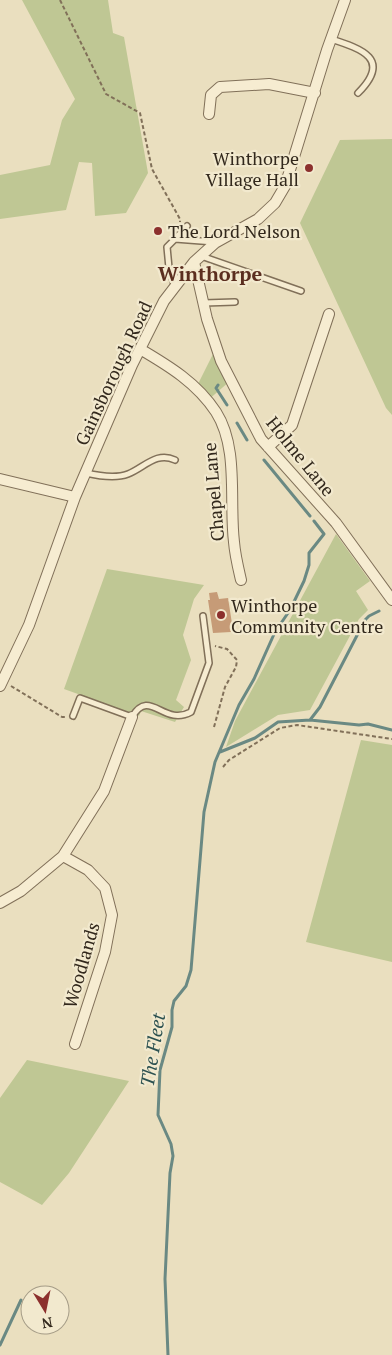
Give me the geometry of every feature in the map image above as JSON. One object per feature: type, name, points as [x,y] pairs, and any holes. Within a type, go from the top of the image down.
[{"type":"street","name":"Gainsborough Road","points":[[1,683],[29,625],[75,497],[140,349],[164,301],[197,259],[215,243],[258,219],[275,204],[285,186],[331,38],[345,0]]},
{"type":"street","points":[[210,114],[212,95],[220,87],[269,84],[315,93]]},
{"type":"street","name":"Holme Lane","points":[[197,259],[203,303],[221,361],[268,447],[336,523],[392,600]]},
{"type":"street","points":[[268,447],[292,425],[329,314]]},
{"type":"street","name":"Chapel Lane","points":[[140,349],[182,375],[208,401],[222,423],[229,457],[234,543],[241,580]]},
{"type":"street","points":[[0,479],[75,497]]},
{"type":"street","points":[[0,903],[21,891],[62,856],[104,791],[132,717]]},
{"type":"street","name":"Woodlands","points":[[62,856],[88,870],[105,888],[112,915],[105,952],[75,1044]]},
{"type":"lane","points":[[331,38],[366,52],[374,60],[375,67],[372,78],[358,93]]},
{"type":"lane","points":[[175,287],[168,268],[167,247],[187,226]]},
{"type":"lane","points":[[175,239],[215,243]]},
{"type":"lane","points":[[197,259],[301,290]]},
{"type":"lane","points":[[203,303],[235,302]]},
{"type":"lane","points":[[86,473],[121,476],[151,460],[166,458],[175,460]]},
{"type":"lane","points":[[73,716],[80,698],[132,717],[138,708],[144,705],[174,717],[191,712],[208,663],[203,616]]},
{"type":"path","points":[[60,0],[106,94],[140,113],[152,169],[180,220],[175,239]]},
{"type":"path","points":[[206,644],[227,649],[237,660],[236,668],[225,687],[214,727]]},
{"type":"path","points":[[1,683],[62,717],[73,716]]},
{"type":"path","points":[[223,767],[229,760],[280,728],[297,724],[392,739]]},
{"type":"green space","points":[[22,0],[108,0],[113,33],[124,37],[148,173],[126,213],[95,216],[92,163],[79,162],[66,210],[0,219],[0,175],[50,165],[62,120],[75,99]]},
{"type":"green space","points":[[392,139],[392,415],[386,408],[300,223],[340,140]]},
{"type":"green space","points":[[216,348],[230,381],[207,401],[196,388]]},
{"type":"green space","points":[[336,534],[370,581],[356,591],[368,610],[359,619],[310,710],[278,715],[226,747],[235,721]]},
{"type":"green space","points":[[107,569],[204,585],[194,599],[183,635],[191,660],[176,700],[184,707],[175,722],[141,711],[139,716],[64,689]]},
{"type":"green space","points":[[361,740],[392,745],[392,962],[306,942]]},
{"type":"green space","points":[[27,1060],[129,1081],[69,1173],[42,1205],[0,1182],[0,1098]]},
{"type":"building","name":"Winthorpe Community Centre","points":[[217,592],[219,599],[228,598],[233,630],[231,632],[213,633],[208,600],[210,600],[209,593]]},
{"type":"waterway","points":[[218,385],[216,388],[227,405]]},
{"type":"waterway","points":[[237,423],[247,440]]},
{"type":"waterway","points":[[264,460],[310,516]]},
{"type":"waterway","name":"The Fleet","points":[[168,1355],[165,1279],[170,1173],[173,1156],[171,1144],[158,1115],[160,1070],[172,1027],[174,1001],[186,986],[191,970],[204,812],[215,762],[239,705],[254,679],[275,632],[290,610],[304,581],[309,565],[309,553],[324,534],[314,521]]},
{"type":"waterway","points":[[220,752],[255,738],[278,722],[310,720],[320,707],[365,620],[379,611]]},
{"type":"waterway","points":[[310,720],[359,725],[368,724],[392,730]]},
{"type":"waterway","points":[[0,1345],[20,1302]]},
{"type":"place","name":"Winthorpe Village Hall","points":[[309,168]]},
{"type":"place","name":"The Lord Nelson","points":[[158,231]]},
{"type":"place","name":"Winthorpe Community Centre","points":[[221,615]]},
{"type":"district","name":"Winthorpe","points":[[210,273]]}]
